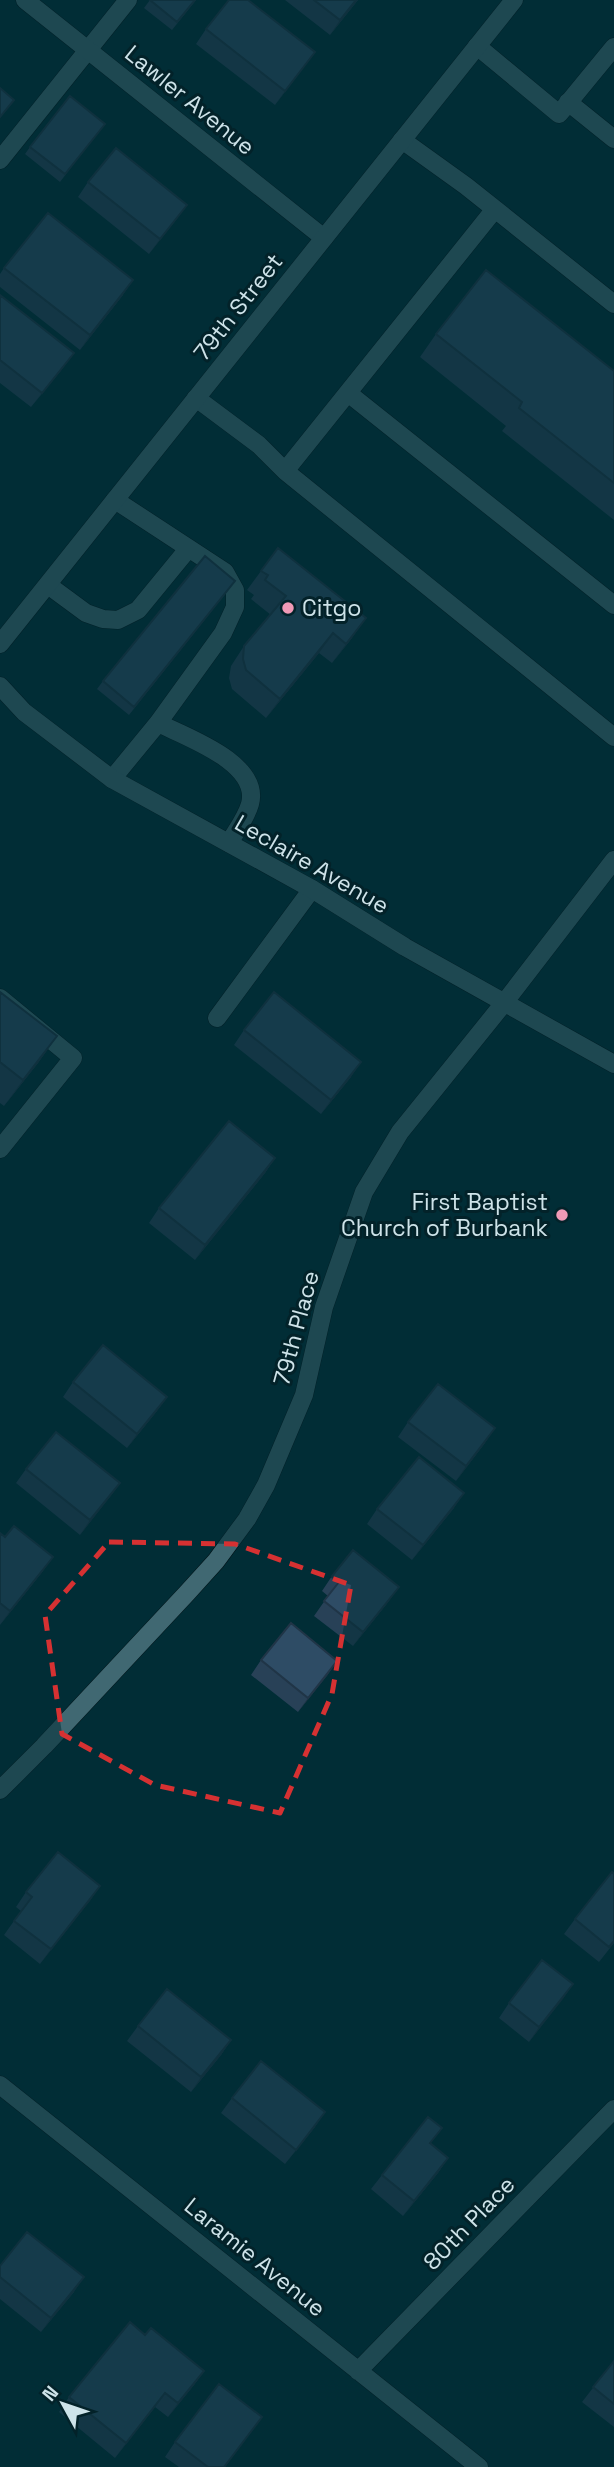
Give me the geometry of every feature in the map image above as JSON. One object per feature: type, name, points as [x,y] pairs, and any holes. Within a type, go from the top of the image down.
[{"type":"street","name":"Lawler Avenue","points":[[25,0],[324,238]]},
{"type":"street","points":[[0,160],[128,0]]},
{"type":"street","name":"79th Street","points":[[0,644],[514,0]]},
{"type":"street","points":[[477,46],[559,114],[614,47]]},
{"type":"street","points":[[568,102],[614,139]]},
{"type":"street","points":[[402,140],[495,209],[614,304]]},
{"type":"street","points":[[285,471],[495,209]]},
{"type":"street","points":[[348,393],[614,605]]},
{"type":"street","points":[[196,398],[259,444],[285,471],[614,737]]},
{"type":"street","points":[[112,779],[158,723],[223,633],[235,607],[235,590],[225,572],[115,500]]},
{"type":"street","points":[[48,585],[86,612],[103,619],[118,620],[138,610],[188,549]]},
{"type":"street","name":"Leclaire Avenue","points":[[0,686],[24,712],[112,779],[312,889],[405,947],[614,1064]]},
{"type":"street","points":[[158,723],[223,757],[238,767],[247,778],[251,802],[229,843]]},
{"type":"street","name":"79th Place","points":[[0,1790],[187,1593],[216,1561],[247,1519],[266,1485],[304,1395],[324,1307],[364,1192],[400,1132],[614,860]]},
{"type":"street","points":[[217,1018],[312,889]]},
{"type":"street","points":[[0,998],[73,1058],[0,1149]]},
{"type":"street","name":"Laramie Avenue","points":[[0,2085],[479,2467]]},
{"type":"street","name":"80th Place","points":[[358,2371],[614,2109]]},
{"type":"highlighted area","points":[[109,1542],[235,1544],[351,1585],[332,1694],[280,1813],[155,1785],[62,1734],[45,1615]]},
{"type":"building","points":[[150,0],[195,0],[177,22]]},
{"type":"building","points":[[229,0],[248,0],[315,52],[285,91],[206,29]]},
{"type":"building","points":[[314,0],[356,0],[340,20]]},
{"type":"building","points":[[0,88],[14,100],[0,117]]},
{"type":"building","points":[[70,96],[105,124],[65,174],[30,147]]},
{"type":"building","points":[[116,148],[187,205],[160,239],[88,182]]},
{"type":"building","points":[[48,213],[133,280],[90,335],[4,268]]},
{"type":"building","points":[[486,270],[614,371],[614,483],[519,408],[522,402],[436,334]]},
{"type":"building","points":[[0,295],[74,353],[42,393],[0,360]]},
{"type":"building","points":[[278,548],[366,618],[346,644],[333,633],[280,699],[246,670],[243,659],[244,646],[286,596],[265,580],[268,575],[261,571]]},
{"type":"building","points":[[205,556],[235,581],[134,707],[103,681]]},
{"type":"building","points":[[0,992],[57,1036],[23,1080],[0,1062]]},
{"type":"building","points":[[274,992],[361,1062],[331,1100],[244,1030]]},
{"type":"building","points":[[229,1121],[275,1158],[205,1245],[159,1208]]},
{"type":"building","points":[[103,1345],[167,1397],[137,1434],[73,1382]]},
{"type":"building","points":[[438,1384],[495,1428],[466,1466],[408,1422]]},
{"type":"building","points":[[56,1432],[120,1483],[90,1520],[26,1469]]},
{"type":"building","points":[[419,1457],[464,1493],[423,1545],[377,1509]]},
{"type":"building","points":[[14,1526],[53,1557],[10,1611],[0,1603],[0,1533],[5,1537]]},
{"type":"building","points":[[353,1550],[399,1587],[363,1632],[324,1601],[339,1582],[332,1576]]},
{"type":"building","points":[[291,1623],[337,1661],[308,1698],[261,1660]]},
{"type":"building","points":[[58,1852],[100,1886],[51,1949],[14,1921],[32,1897],[26,1892]]},
{"type":"building","points":[[612,1872],[614,1941],[609,1947],[575,1919]]},
{"type":"building","points":[[542,1960],[573,1984],[539,2027],[509,2003]]},
{"type":"building","points":[[167,1989],[231,2040],[201,2077],[138,2026]]},
{"type":"building","points":[[261,2061],[325,2112],[296,2150],[232,2098]]},
{"type":"building","points":[[428,2117],[442,2128],[430,2143],[448,2158],[414,2201],[382,2175]]},
{"type":"building","points":[[27,2232],[84,2277],[51,2318],[0,2277],[0,2266]]},
{"type":"building","points":[[130,2322],[145,2335],[151,2328],[204,2371],[178,2403],[165,2393],[126,2443],[69,2397]]},
{"type":"building","points":[[614,2361],[614,2404],[593,2387]]},
{"type":"building","points":[[219,2384],[262,2417],[224,2467],[208,2467],[175,2442]]},
{"type":"place","name":"Citgo","points":[[288,608]]},
{"type":"place","name":"First Baptist Church of Burbank","points":[[562,1215]]}]
